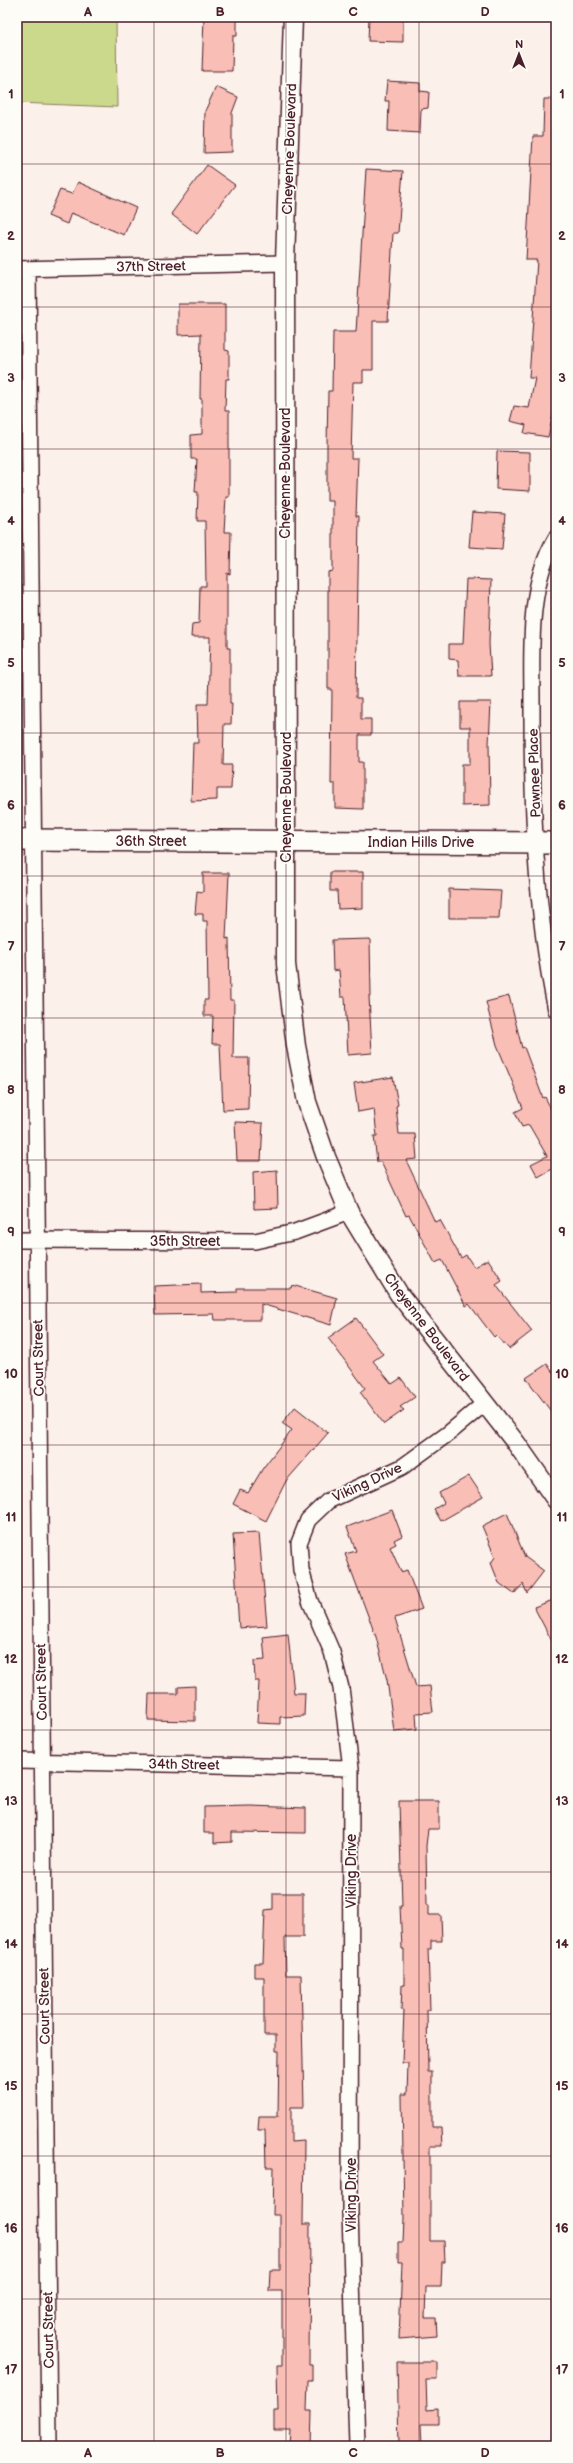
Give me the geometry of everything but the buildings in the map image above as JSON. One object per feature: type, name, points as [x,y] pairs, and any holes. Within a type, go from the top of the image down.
[{"type":"main road","name":"36th Street","points":[[25,840],[286,842]]},
{"type":"main road","name":"Indian Hills Drive","points":[[286,842],[546,843]]},
{"type":"street","name":"Cheyenne Boulevard","points":[[293,17],[285,262],[286,964],[296,1046],[307,1102],[326,1157],[349,1212],[399,1294],[486,1403],[556,1500]]},
{"type":"street","name":"37th Street","points":[[22,269],[285,262]]},
{"type":"street","name":"Court Street","points":[[22,269],[25,840],[37,1241],[49,2446]]},
{"type":"street","name":"Pawnee Place","points":[[556,538],[541,572],[533,630],[532,760],[546,843],[545,958],[556,1010]]},
{"type":"street","name":"35th Street","points":[[17,1240],[255,1241],[295,1232],[349,1212]]},
{"type":"street","name":"Viking Drive","points":[[357,2446],[350,2212],[351,1768],[341,1688],[332,1652],[310,1601],[301,1570],[299,1543],[308,1520],[328,1500],[402,1467],[449,1433],[486,1403]]},
{"type":"street","name":"34th Street","points":[[17,1761],[351,1768]]},
{"type":"green space","points":[[17,17],[116,17],[117,107],[17,103]]}]
